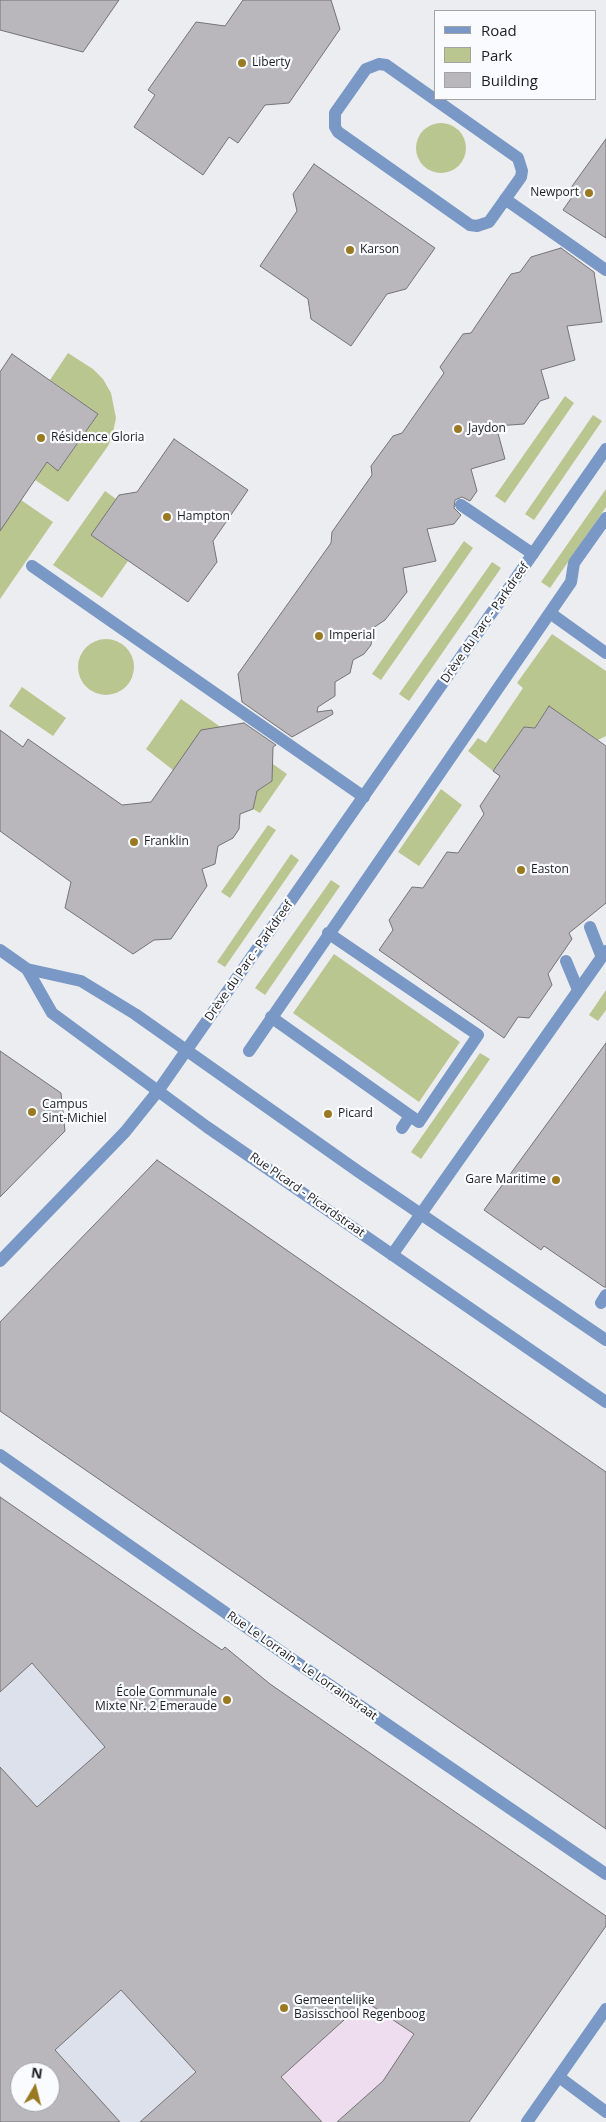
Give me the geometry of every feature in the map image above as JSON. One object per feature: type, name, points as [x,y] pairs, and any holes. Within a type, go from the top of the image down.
[{"type":"street","points":[[434,99],[386,66],[372,65],[366,69],[335,113],[334,126],[338,132],[470,225],[477,226],[489,222],[520,177],[522,170],[518,158],[435,100]]},
{"type":"street","points":[[505,199],[606,270]]},
{"type":"street","name":"Drève du Parc - Parkdreef","points":[[0,1261],[125,1132],[158,1090],[364,798],[606,449]]},
{"type":"street","points":[[461,505],[533,554]]},
{"type":"street","points":[[249,1051],[328,933],[572,582],[574,563],[606,518]]},
{"type":"street","points":[[32,566],[364,798]]},
{"type":"street","points":[[550,613],[606,653]]},
{"type":"street","points":[[392,1255],[604,953],[590,927]]},
{"type":"street","points":[[271,1016],[418,1122],[483,1038],[328,933]]},
{"type":"street","name":"Rue Picard - Picardstraat","points":[[0,950],[27,969],[80,981],[134,1014],[606,1340]]},
{"type":"street","points":[[566,960],[578,990]]},
{"type":"street","name":"Rue Picard - Picardstraat","points":[[27,969],[52,1013],[392,1255],[606,1402]]},
{"type":"street","points":[[402,1128],[410,1116]]},
{"type":"street","name":"Rue Le Lorrain - Le Lorrainstraat","points":[[0,1455],[296,1662],[606,1874]]},
{"type":"street","points":[[527,2122],[606,2009]]},
{"type":"street","points":[[559,2077],[606,2112]]},
{"type":"shaded area","points":[[0,1628],[132,1777],[231,2122],[119,2122],[0,1990]]},
{"type":"shaded area","name":"Gemeentelijke Basisschool Regenboog","points":[[234,1889],[414,2034],[394,2065],[397,2068],[337,2122],[140,2122],[196,2072]]},
{"type":"green space","points":[[441,123],[455,127],[462,134],[466,148],[462,162],[455,169],[441,173],[427,169],[420,162],[416,148],[420,134],[427,127]]},
{"type":"green space","points":[[68,353],[93,369],[103,379],[111,393],[116,418],[108,446],[68,502],[35,480],[47,462],[59,470],[98,414],[50,380]]},
{"type":"green space","points":[[565,396],[574,403],[505,503],[495,496]]},
{"type":"green space","points":[[593,415],[602,421],[534,520],[525,514]]},
{"type":"green space","points":[[606,489],[606,507],[550,588],[541,582]]},
{"type":"green space","points":[[105,491],[116,499],[92,535],[128,561],[102,598],[53,565]]},
{"type":"green space","points":[[21,500],[53,522],[0,599],[0,530]]},
{"type":"green space","points":[[464,541],[473,548],[381,680],[372,674]]},
{"type":"green space","points":[[492,562],[501,568],[409,701],[399,694]]},
{"type":"green space","points":[[552,634],[606,671],[606,736],[598,740],[556,711],[545,712],[535,728],[524,727],[493,771],[468,751],[478,738],[486,743],[523,688],[517,683]]},
{"type":"green space","points":[[106,639],[117,641],[126,647],[132,656],[134,667],[132,678],[126,687],[117,693],[106,695],[95,693],[86,687],[80,678],[78,667],[80,656],[86,647],[95,641]]},
{"type":"green space","points":[[22,687],[66,718],[53,736],[9,706]]},
{"type":"green space","points":[[181,699],[287,774],[260,813],[253,809],[257,791],[272,781],[272,770],[213,728],[173,770],[146,749]]},
{"type":"green space","points":[[441,789],[462,805],[419,866],[398,852]]},
{"type":"green space","points":[[268,825],[276,830],[230,898],[221,892]]},
{"type":"green space","points":[[291,854],[299,860],[225,967],[217,962]]},
{"type":"green space","points":[[331,880],[340,886],[265,995],[255,988]]},
{"type":"green space","points":[[334,954],[460,1042],[419,1102],[293,1013]]},
{"type":"green space","points":[[606,990],[606,1010],[598,1021],[589,1015]]},
{"type":"green space","points":[[480,1053],[490,1059],[421,1159],[411,1152]]},
{"type":"building","points":[[0,0],[119,0],[83,52],[0,30]]},
{"type":"building","name":"Liberty","points":[[243,0],[331,0],[340,29],[289,103],[265,105],[238,143],[229,137],[203,175],[134,127],[155,95],[148,90],[196,22],[225,26]]},
{"type":"building","name":"Newport","points":[[606,139],[606,238],[563,210],[572,197],[570,189]]},
{"type":"building","name":"Karson","points":[[314,164],[435,248],[406,289],[387,294],[351,346],[311,319],[308,299],[260,266],[297,211],[293,194]]},
{"type":"building","name":"Jaydon","points":[[561,248],[594,272],[602,322],[567,326],[575,360],[541,370],[549,398],[540,401],[524,424],[496,426],[505,459],[471,469],[477,491],[470,501],[462,497],[455,500],[454,508],[461,515],[454,524],[427,529],[436,561],[403,568],[407,592],[385,620],[373,628],[371,645],[364,654],[353,660],[350,673],[335,682],[335,696],[318,707],[317,712],[332,710],[333,714],[292,737],[242,702],[238,674],[331,543],[332,532],[372,475],[371,466],[393,436],[402,433],[444,373],[440,367],[463,334],[471,333],[511,274],[520,272],[531,257]]},
{"type":"building","name":"Résidence Gloria","points":[[12,354],[98,414],[58,471],[47,462],[0,531],[0,372]]},
{"type":"building","name":"Hampton","points":[[174,439],[248,490],[213,541],[217,562],[188,602],[91,535],[119,495],[137,492]]},
{"type":"building","name":"Easton","points":[[549,706],[606,746],[606,903],[569,933],[572,939],[548,974],[552,985],[529,1018],[518,1017],[504,1038],[379,950],[393,930],[389,920],[412,887],[423,888],[447,852],[458,853],[484,814],[480,806],[500,776],[493,771],[524,727],[535,728]]},
{"type":"building","name":"Franklin","points":[[244,723],[276,745],[273,747],[272,781],[257,791],[253,809],[240,814],[239,829],[233,838],[218,846],[215,864],[202,869],[207,886],[171,939],[154,940],[133,954],[65,908],[71,882],[0,831],[0,730],[23,747],[28,739],[122,805],[151,802],[201,730]]},
{"type":"building","name":"Gare Maritime","points":[[606,1043],[606,1287],[604,1287],[544,1246],[541,1250],[484,1210]]},
{"type":"building","name":"Campus Sint-Michiel","points":[[0,1051],[61,1093],[65,1131],[0,1197]]},
{"type":"building","points":[[157,1160],[606,1472],[606,1829],[0,1411],[0,1322]]},
{"type":"building","points":[[0,1497],[222,1650],[225,1647],[270,1684],[606,1916],[606,1926],[469,2122],[337,2122],[383,2081],[414,2034],[365,2001],[281,2077],[322,2122],[140,2122],[196,2072],[121,1990],[55,2050],[120,2122],[0,2122],[0,1767],[37,1807],[105,1747],[32,1663],[0,1692]]},
{"type":"place","name":"Liberty","points":[[242,63]]},
{"type":"place","name":"Newport","points":[[589,193]]},
{"type":"place","name":"Karson","points":[[350,250]]},
{"type":"place","name":"Jaydon","points":[[458,429]]},
{"type":"place","name":"Résidence Gloria","points":[[41,438]]},
{"type":"place","name":"Hampton","points":[[167,517]]},
{"type":"place","name":"Imperial","points":[[319,636]]},
{"type":"place","name":"Franklin","points":[[134,842]]},
{"type":"place","name":"Easton","points":[[521,870]]},
{"type":"place","name":"Campus Sint-Michiel","points":[[32,1112]]},
{"type":"place","name":"Picard","points":[[328,1114]]},
{"type":"place","name":"Gare Maritime","points":[[556,1180]]},
{"type":"place","name":"École Communale Mixte Nr. 2 Emeraude","points":[[227,1700]]},
{"type":"place","name":"Gemeentelijke Basisschool Regenboog","points":[[284,2008]]}]
